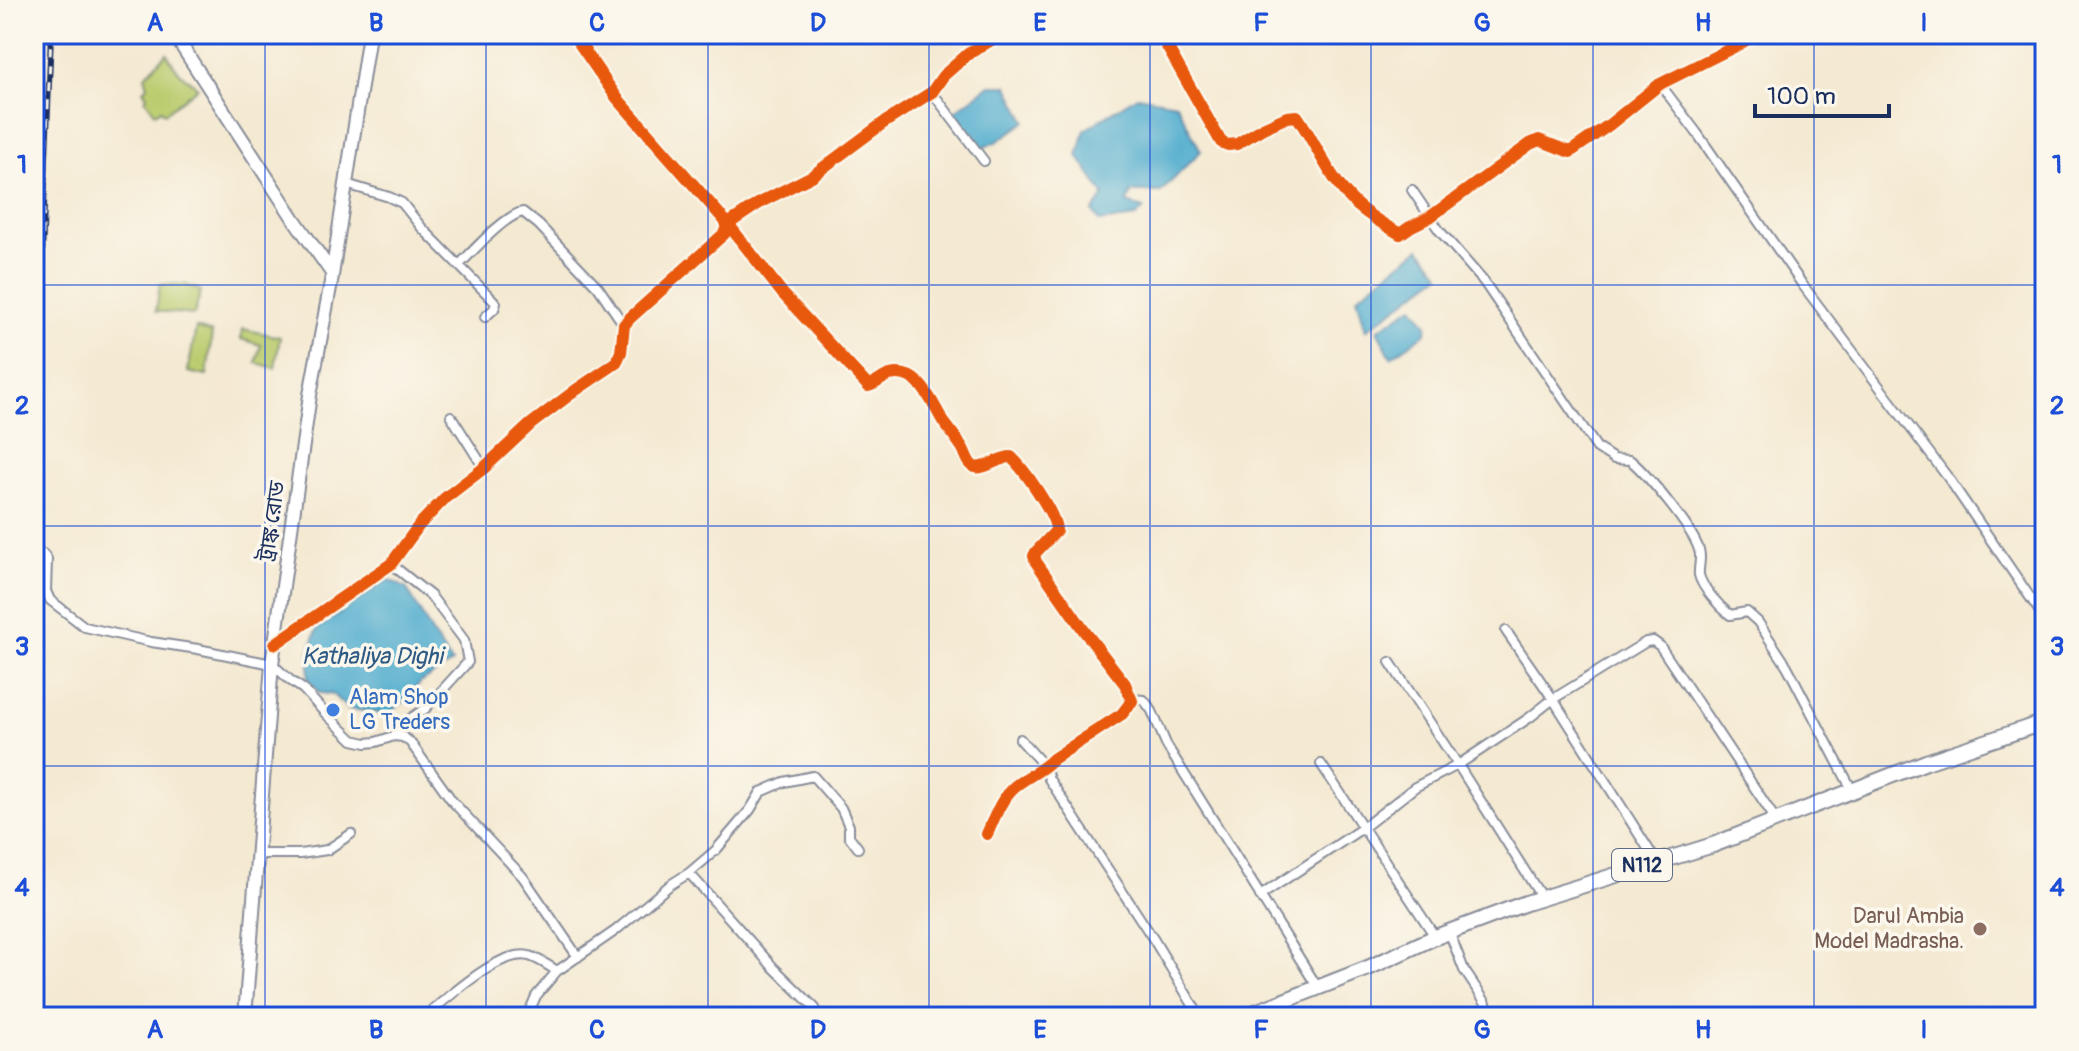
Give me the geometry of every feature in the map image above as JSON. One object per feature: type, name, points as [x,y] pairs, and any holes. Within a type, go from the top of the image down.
[{"type":"highway","name":"N112","points":[[1243,1017],[1433,938],[1542,898],[1713,845],[1926,762],[2045,722]]},
{"type":"main road","points":[[174,34],[332,273]]},
{"type":"main road","name":"ট্রাঙ্ক রোড","points":[[245,1017],[272,664],[310,395],[369,34]]},
{"type":"street","points":[[573,34],[617,98],[728,224],[783,294],[868,386],[887,375],[901,374],[917,380],[970,463],[980,468],[1011,457],[1018,463],[1057,526],[1036,552],[1036,562],[1125,684],[1131,704],[1122,714],[1012,789],[998,808],[987,834]]},
{"type":"street","points":[[275,644],[391,564],[420,524],[445,498],[484,468],[531,424],[616,363],[621,352],[624,325],[724,234],[728,224],[761,202],[812,176],[882,124],[932,92],[943,76],[968,54],[1001,34]]},
{"type":"street","points":[[1160,34],[1221,142],[1237,144],[1263,128],[1297,116],[1329,170],[1357,205],[1400,234],[1430,217],[1539,140],[1570,152],[1660,84],[1756,34]]},
{"type":"street","points":[[1660,84],[1802,284],[1949,479],[2045,619]]},
{"type":"street","points":[[932,92],[984,161]]},
{"type":"street","points":[[346,184],[402,203],[422,228],[496,303],[485,317]]},
{"type":"street","points":[[1412,190],[1439,230],[1484,282],[1597,448],[1614,459],[1630,460],[1681,518],[1699,550],[1699,575],[1710,594],[1730,615],[1747,612],[1758,622],[1787,666],[1852,790]]},
{"type":"street","points":[[459,265],[486,238],[523,212],[598,287],[624,325]]},
{"type":"street","points":[[451,416],[484,468]]},
{"type":"street","points":[[34,553],[43,554],[47,559],[46,591],[50,600],[85,627],[272,664],[303,689],[353,740],[366,743],[394,736],[410,742],[453,802],[523,877],[578,957]]},
{"type":"street","points":[[391,564],[431,596],[464,640],[468,662],[425,709],[405,722],[394,736]]},
{"type":"street","points":[[1506,631],[1656,861]]},
{"type":"street","points":[[1260,896],[1364,827],[1415,787],[1458,765],[1553,699],[1646,642],[1653,641],[1660,646],[1776,820]]},
{"type":"street","points":[[1390,662],[1542,898]]},
{"type":"street","points":[[1132,699],[1144,700],[1152,711],[1167,746],[1318,988]]},
{"type":"street","points":[[1020,739],[1045,767],[1049,779],[1154,940],[1200,1017]]},
{"type":"street","points":[[1321,764],[1432,932],[1433,938]]},
{"type":"street","points":[[533,1017],[530,1010],[536,996],[557,971],[615,931],[716,850],[761,792],[784,782],[813,776],[841,808],[849,826],[849,836],[858,848]]},
{"type":"street","points":[[258,854],[300,854],[327,850],[351,834]]},
{"type":"street","points":[[689,873],[773,967],[815,1008]]},
{"type":"street","points":[[1450,934],[1464,970],[1486,1003],[1486,1017]]},
{"type":"street","points":[[424,1017],[489,966],[513,956],[530,956],[557,971]]},
{"type":"green space","points":[[167,53],[180,72],[198,87],[165,113],[161,109],[155,113],[145,99],[147,96],[143,90],[148,86],[145,76]]},
{"type":"green space","points":[[160,284],[185,284],[201,291],[194,315],[156,311]]},
{"type":"green space","points":[[196,328],[212,333],[207,376],[188,372]]},
{"type":"green space","points":[[243,329],[280,337],[275,368],[256,363],[261,345],[241,339]]},
{"type":"water","points":[[990,85],[1007,85],[1026,121],[998,141],[980,149],[954,112]]},
{"type":"water","points":[[1137,96],[1176,103],[1201,151],[1161,192],[1132,192],[1127,203],[1144,209],[1136,217],[1100,222],[1093,212],[1104,195],[1078,156],[1085,130]]},
{"type":"water","points":[[1420,248],[1441,274],[1366,330],[1357,297]]},
{"type":"water","points":[[1413,306],[1427,324],[1426,333],[1391,357],[1377,330]]},
{"type":"water","name":"Kathaliya Dighi","points":[[389,579],[407,589],[452,663],[421,682],[393,710],[391,718],[375,712],[348,709],[332,694],[320,693],[308,681],[310,650],[317,629]]},
{"type":"railway","points":[[34,451],[51,34]]},
{"type":"cycle path","points":[[573,34],[617,98],[728,224],[783,294],[868,386],[890,375],[909,376],[929,396],[971,464],[978,467],[1011,457],[1046,504],[1056,531],[1036,552],[1036,562],[1125,684],[1132,701],[1122,714],[1012,789],[987,834]]},
{"type":"cycle path","points":[[275,644],[391,564],[420,524],[445,498],[484,468],[531,424],[616,363],[621,352],[624,325],[724,234],[728,224],[761,202],[812,176],[882,124],[932,92],[943,76],[968,54],[1001,34]]},
{"type":"cycle path","points":[[1160,34],[1221,142],[1237,144],[1263,128],[1297,116],[1348,196],[1368,214],[1400,234],[1430,217],[1530,144],[1539,140],[1570,152],[1660,84],[1756,34]]},
{"type":"place","name":"Alam Shop LG Treders","points":[[333,710]]},
{"type":"place","name":"Darul Ambia Model Madrasha.","points":[[1980,929]]}]
